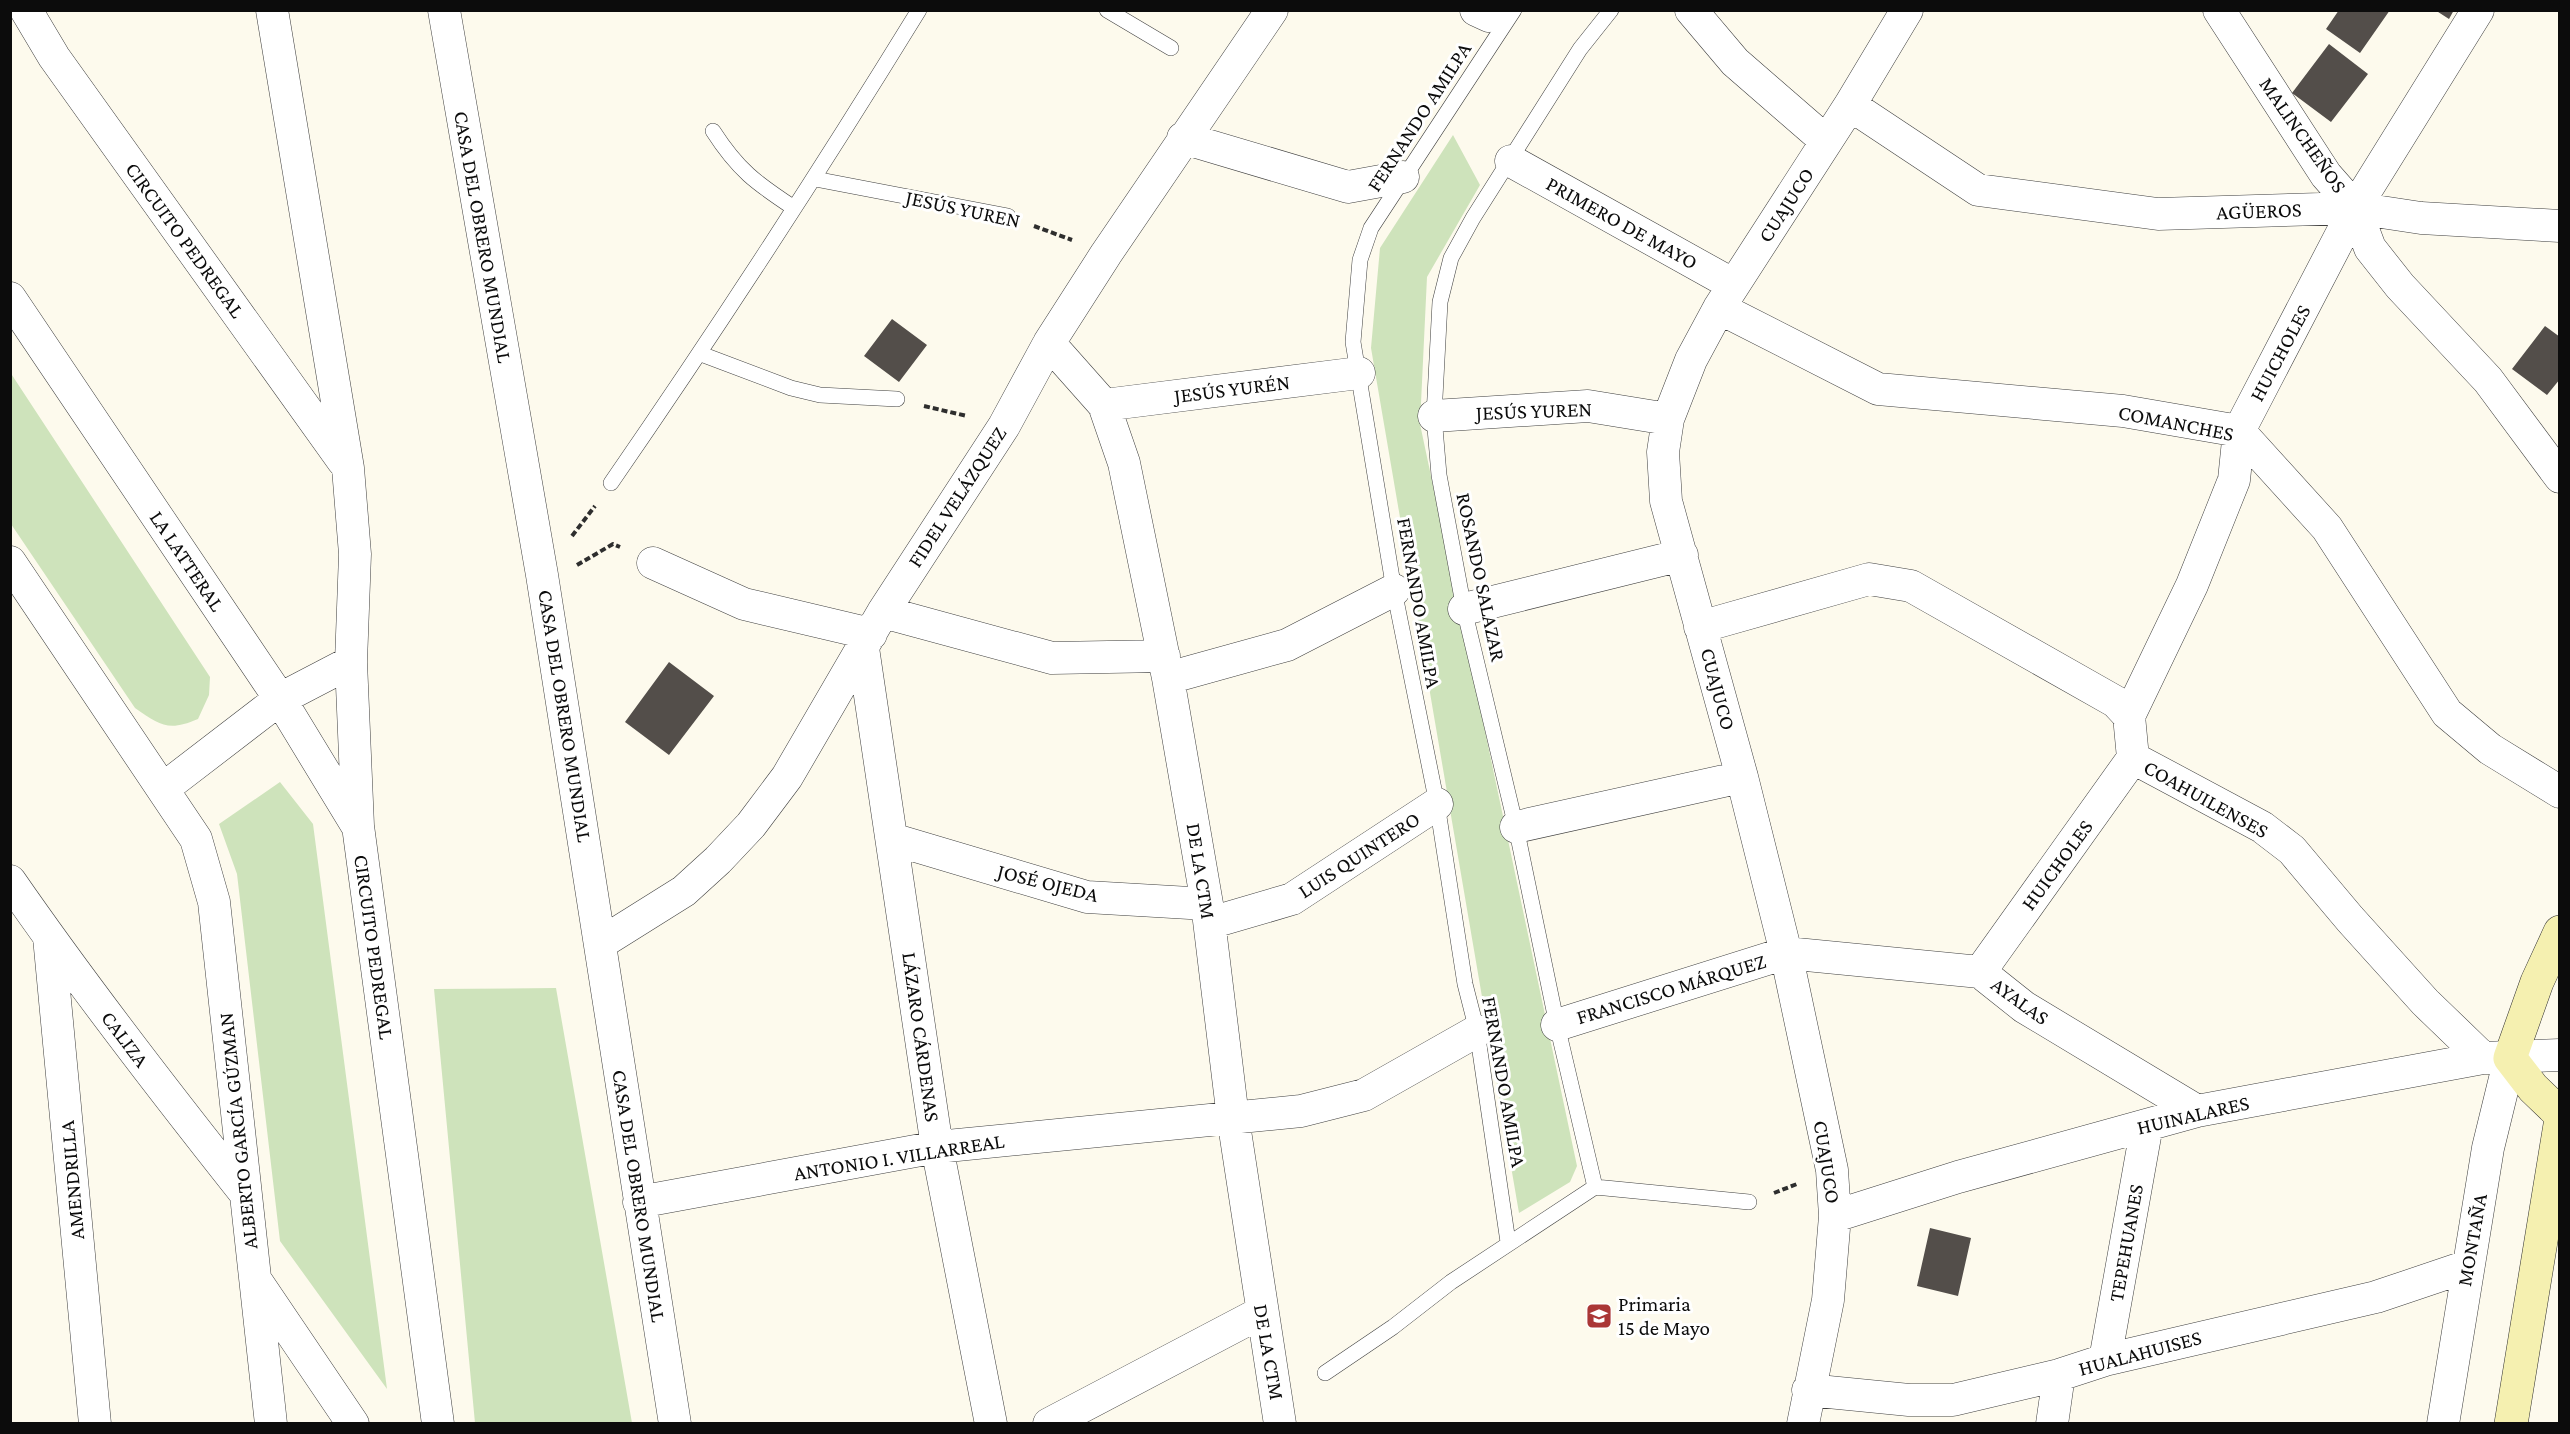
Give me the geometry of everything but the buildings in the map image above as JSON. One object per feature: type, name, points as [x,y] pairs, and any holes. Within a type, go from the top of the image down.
[{"type":"main road","name":"MONTAÑA","points":[[2496,1058],[2537,982],[2559,932]]},
{"type":"main road","points":[[2496,1058],[2533,1088],[2559,1114]]},
{"type":"main road","points":[[2511,1424],[2559,1125]]},
{"type":"street","name":"CIRCUITO PEDREGAL","points":[[26,10],[54,57],[348,468]]},
{"type":"street","name":"CIRCUITO PEDREGAL","points":[[272,10],[348,468],[355,554],[351,662],[358,826],[438,1424]]},
{"type":"street","name":"CASA DEL OBRERO MUNDIAL","points":[[444,10],[542,575],[675,1424]]},
{"type":"street","name":"FIDEL VELÁZQUEZ","points":[[601,943],[684,891],[751,825],[787,777],[872,632],[1004,426],[1049,343],[1183,138],[1272,10]]},
{"type":"street","points":[[1476,10],[1489,16],[1498,10]]},
{"type":"street","points":[[1691,10],[1736,62],[1826,141]]},
{"type":"street","name":"CUAJUCO","points":[[1803,1424],[1808,1390],[1828,1300],[1835,1216],[1832,1170],[1786,953],[1742,777],[1666,501],[1663,452],[1668,419],[1691,360],[1725,296],[1768,234],[1907,10]]},
{"type":"street","name":"MALINCHEÑOS","points":[[2219,10],[2326,175],[2355,207],[2421,218],[2559,226]]},
{"type":"street","name":"HUICHOLES","points":[[2129,716],[2192,585],[2234,480],[2239,431],[2355,207],[2478,10]]},
{"type":"street","name":"AGÜEROS","points":[[1850,105],[1978,190],[2158,214],[2355,207]]},
{"type":"street","points":[[1183,138],[1348,187],[1403,177]]},
{"type":"street","name":"PRIMERO DE MAYO","points":[[1511,161],[1725,296]]},
{"type":"street","points":[[2355,207],[2370,248],[2400,286],[2488,380],[2559,477]]},
{"type":"street","name":"COMANCHES","points":[[1725,296],[1878,389],[2122,411],[2239,431],[2327,528],[2447,714],[2490,749],[2559,792]]},
{"type":"street","name":"LA LATTERAL","points":[[10,298],[280,699],[358,826]]},
{"type":"street","name":"DE LA CTM","points":[[1049,343],[1104,405],[1124,463],[1166,667],[1208,914],[1233,1118],[1280,1424]]},
{"type":"street","name":"JESÚS YURÉN","points":[[1104,405],[1359,373]]},
{"type":"street","name":"JESÚS YUREN","points":[[1434,416],[1588,406],[1668,419]]},
{"type":"street","points":[[1464,609],[1682,555]]},
{"type":"street","name":"ALBERTO GARCÍA GÚZMAN","points":[[10,562],[164,788],[196,839],[214,902],[253,1276],[271,1424]]},
{"type":"street","points":[[653,563],[744,604],[872,632],[1052,658],[1166,667],[1287,645],[1394,590]]},
{"type":"street","points":[[1701,627],[1869,579],[1911,586],[2116,702],[2129,716]]},
{"type":"street","name":"LÁZARO CÁRDENAS","points":[[872,632],[892,839],[937,1147],[991,1424]]},
{"type":"street","points":[[164,788],[280,699],[351,662]]},
{"type":"street","name":"COAHUILENSES","points":[[2129,716],[2133,758],[2262,827],[2292,850],[2425,1002],[2496,1058]]},
{"type":"street","name":"HUICHOLES","points":[[1980,972],[2133,758]]},
{"type":"street","points":[[1516,827],[1742,777]]},
{"type":"street","name":"LUIS QUINTERO","points":[[1208,914],[1292,899],[1437,804]]},
{"type":"street","name":"JOSÉ OJEDA","points":[[892,839],[1087,897],[1208,914]]},
{"type":"street","name":"CALIZA","points":[[10,880],[49,938],[172,1101],[245,1193]]},
{"type":"street","name":"AMENDRILLA","points":[[49,938],[95,1424]]},
{"type":"street","name":"AYALAS","points":[[1786,953],[1980,972],[2024,1007],[2197,1111]]},
{"type":"street","name":"FRANCISCO MÁRQUEZ","points":[[1557,1025],[1786,953]]},
{"type":"street","name":"ANTONIO I. VILLARREAL","points":[[639,1202],[937,1147],[1301,1111],[1364,1095],[1477,1031]]},
{"type":"street","name":"HUINALARES","points":[[1835,1216],[1958,1177],[2197,1111],[2496,1058],[2559,1055]]},
{"type":"street","name":"MONTAÑA","points":[[2443,1424],[2488,1148],[2496,1058]]},
{"type":"street","name":"TEPEHUANES","points":[[2105,1360],[2147,1125]]},
{"type":"street","name":"HUALAHUISES","points":[[1808,1390],[1909,1400],[1953,1400],[2060,1375],[2105,1360],[2376,1297],[2468,1266]]},
{"type":"street","points":[[253,1276],[352,1424]]},
{"type":"street","points":[[1049,1424],[1262,1312]]},
{"type":"street","points":[[2052,1424],[2060,1375]]},
{"type":"lane","points":[[611,483],[700,354],[815,179],[919,10]]},
{"type":"lane","points":[[1107,10],[1171,48]]},
{"type":"lane","name":"FERNANDO AMILPA","points":[[1508,1242],[1477,1031],[1465,984],[1437,804],[1394,590],[1353,342],[1360,260],[1371,228],[1514,10]]},
{"type":"lane","name":"ROSANDO SALAZAR","points":[[1595,1187],[1557,1025],[1516,827],[1464,609],[1439,475],[1434,416],[1440,302],[1451,258],[1473,218],[1580,49],[1611,10]]},
{"type":"lane","points":[[713,131],[731,159],[754,182],[794,208]]},
{"type":"lane","name":"JESÚS YUREN","points":[[815,179],[1008,216]]},
{"type":"lane","points":[[700,354],[791,388],[820,395],[897,399]]},
{"type":"lane","points":[[1325,1373],[1508,1242],[1595,1187],[1749,1202]]},
{"type":"path","name":"JESÚS YUREN","points":[[1008,216],[1106,254]]},
{"type":"path","points":[[897,399],[1004,426]]},
{"type":"path","points":[[542,575],[611,483]]},
{"type":"path","points":[[1749,1202],[1832,1170]]},
{"type":"green space","points":[[1453,135],[1480,185],[1427,277],[1420,424],[1577,1166],[1570,1182],[1519,1213],[1371,348],[1380,248]]},
{"type":"green space","points":[[10,372],[210,677],[209,695],[198,719],[179,725],[165,725],[135,708],[11,524]]},
{"type":"green space","points":[[280,782],[313,824],[387,1389],[280,1241],[237,874],[219,824]]},
{"type":"green space","points":[[556,988],[632,1423],[475,1423],[434,989]]},
{"type":"place","name":"Primaria 15 de Mayo","points":[[1599,1316]]}]
